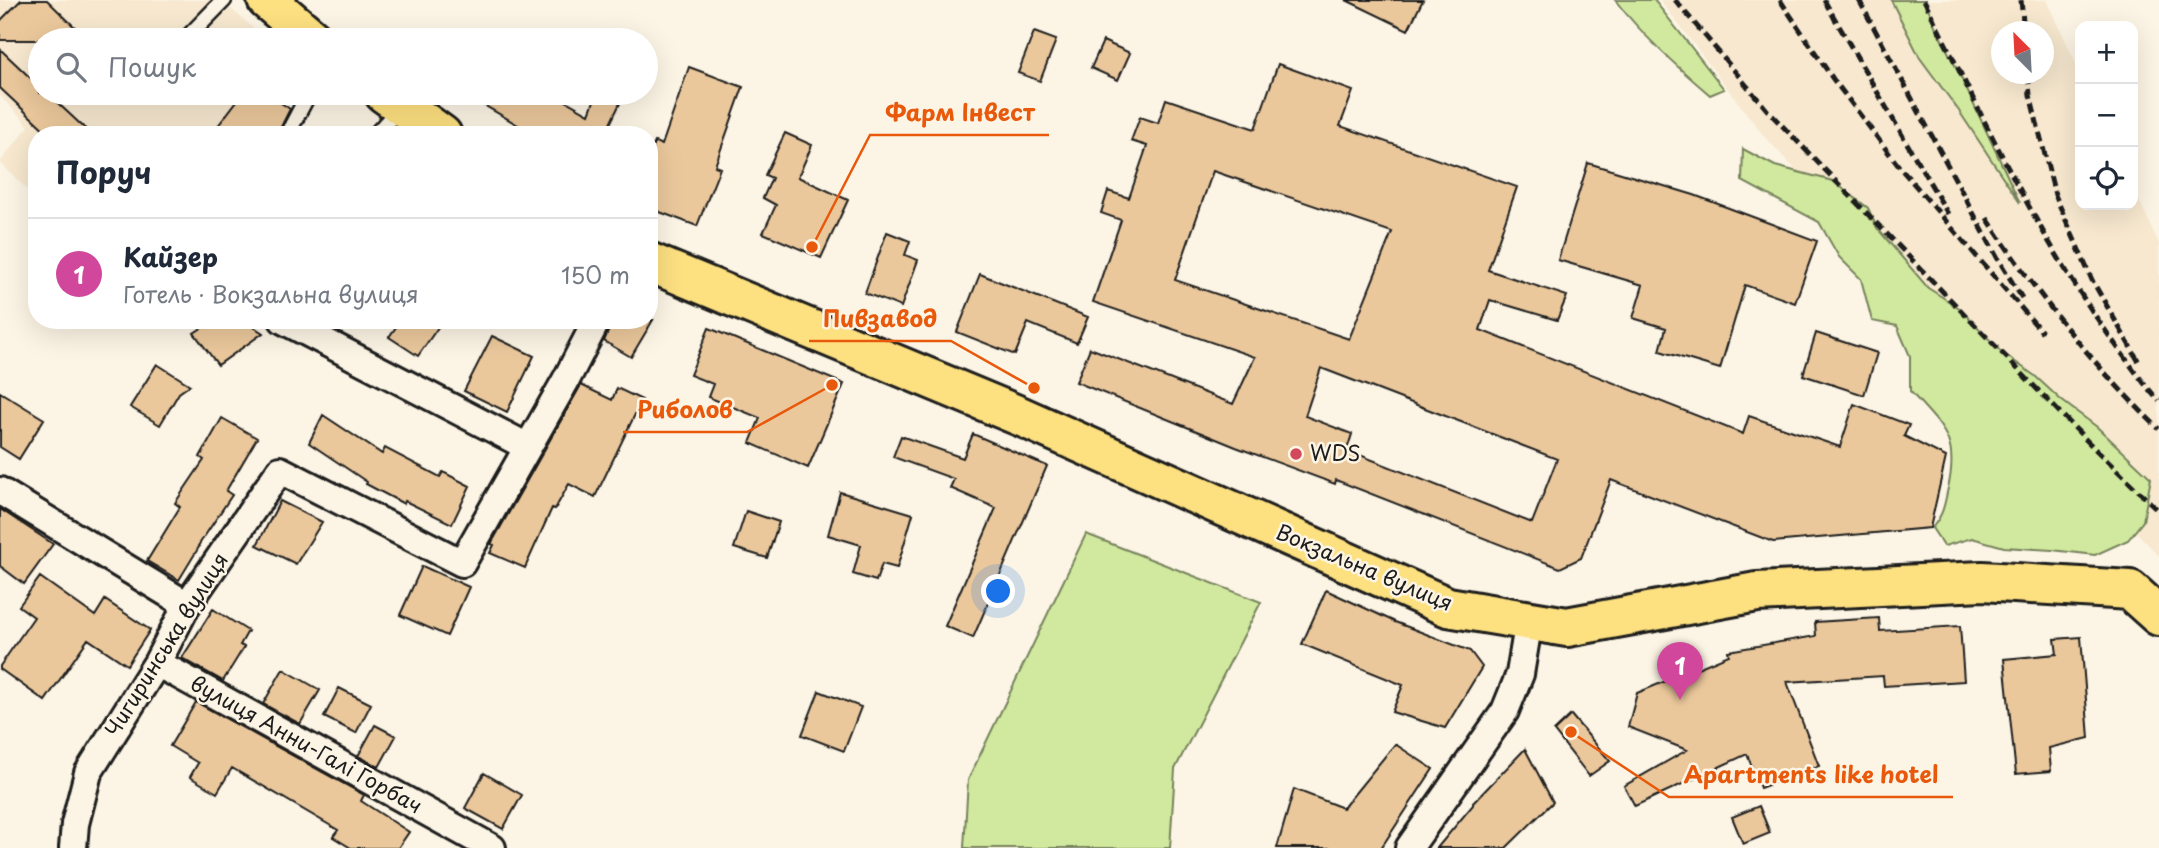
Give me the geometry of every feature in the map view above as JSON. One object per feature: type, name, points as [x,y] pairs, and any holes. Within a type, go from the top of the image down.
[{"type":"main road","points":[[267,0],[300,28]]},
{"type":"main road","points":[[401,105],[430,126]]},
{"type":"main road","name":"Вокзальна вулиця","points":[[658,265],[1033,422],[1448,607],[1567,626],[1756,592],[1982,581],[2130,590],[2159,617]]},
{"type":"street","points":[[300,329],[528,447]]},
{"type":"street","name":"Чигиринська вулиця","points":[[73,848],[75,824],[88,773],[157,663],[187,605],[280,470],[462,562],[592,329]]},
{"type":"street","points":[[0,491],[187,605]]},
{"type":"street","points":[[1409,848],[1505,711],[1520,674],[1529,620]]},
{"type":"street","name":"вулиця Анни-Галі Горбач","points":[[157,663],[492,848]]},
{"type":"lane","points":[[197,28],[224,0]]},
{"type":"lane","points":[[292,126],[303,105]]},
{"type":"lane","points":[[380,126],[390,105]]},
{"type":"shaded area","points":[[0,0],[220,0],[254,28],[28,28],[28,105],[266,105],[249,126],[29,126],[0,96]]},
{"type":"shaded area","points":[[1660,0],[2047,0],[2075,61],[2075,210],[2138,210],[2138,197],[2159,244],[2159,556],[1763,135]]},
{"type":"shaded area","points":[[28,127],[28,191],[0,162]]},
{"type":"green space","points":[[1615,0],[1654,0],[1724,89],[1710,95],[1660,50]]},
{"type":"green space","points":[[1891,0],[1925,0],[2020,203],[1920,58]]},
{"type":"green space","points":[[1743,149],[1775,166],[1833,181],[1868,208],[1877,228],[1928,288],[1961,309],[2000,351],[2097,427],[2151,478],[2143,521],[2128,540],[2095,555],[2004,547],[1972,538],[1944,546],[1932,528],[1941,513],[1948,488],[1951,471],[1949,444],[1939,424],[1910,391],[1910,356],[1897,326],[1872,321],[1861,279],[1839,257],[1819,222],[1742,181]]},
{"type":"green space","points":[[1086,534],[1261,602],[1175,769],[1170,848],[964,848],[968,780]]},
{"type":"building","points":[[21,0],[47,0],[76,28],[28,28],[28,40],[0,40],[0,21]]},
{"type":"building","points":[[1346,0],[1423,0],[1408,30]]},
{"type":"building","points":[[1034,32],[1056,40],[1040,81],[1018,73]]},
{"type":"building","points":[[1103,41],[1130,53],[1118,80],[1091,68]]},
{"type":"building","points":[[0,49],[28,76],[28,105],[60,105],[82,126],[40,126],[0,88]]},
{"type":"building","points":[[1278,64],[1353,91],[1340,126],[1517,187],[1488,270],[1567,296],[1557,320],[1490,300],[1480,330],[1743,434],[1749,416],[1840,447],[1854,404],[1909,425],[1904,436],[1946,457],[1930,528],[1773,542],[1611,480],[1581,558],[1560,568],[1336,480],[1335,484],[1236,447],[1076,382],[1090,348],[1233,404],[1255,357],[1093,302],[1121,220],[1101,213],[1108,191],[1129,198],[1147,146],[1131,141],[1140,117],[1158,123],[1166,99],[1255,129]],"holes":[[[1213,171],[1392,232],[1349,339],[1175,280]],[[1321,368],[1557,459],[1532,523],[1347,450],[1352,434],[1305,416]]]},
{"type":"building","points":[[689,67],[743,87],[715,166],[720,168],[697,226],[658,211],[658,143],[662,145]]},
{"type":"building","points":[[234,105],[284,105],[290,109],[282,126],[218,126]]},
{"type":"building","points":[[484,105],[573,105],[589,114],[592,105],[619,105],[609,126],[518,125]]},
{"type":"building","points":[[785,133],[812,145],[798,177],[848,200],[821,258],[763,233],[776,205],[763,198],[772,178],[765,175]]},
{"type":"building","points":[[1588,163],[1694,195],[1817,241],[1795,303],[1745,285],[1720,369],[1660,351],[1666,328],[1633,318],[1643,285],[1558,260]]},
{"type":"building","points":[[887,232],[910,241],[905,255],[918,260],[901,307],[865,293]]},
{"type":"building","points":[[980,274],[1088,317],[1077,343],[1028,323],[1015,355],[957,332]]},
{"type":"building","points":[[709,328],[844,384],[808,468],[750,443],[760,418],[708,397],[713,384],[690,375]]},
{"type":"building","points":[[200,329],[257,329],[263,333],[218,365],[194,333]]},
{"type":"building","points":[[395,329],[437,329],[418,356],[389,337]]},
{"type":"building","points":[[609,329],[648,329],[631,357],[604,341]]},
{"type":"building","points":[[1816,333],[1877,353],[1864,395],[1803,375]]},
{"type":"building","points":[[492,336],[534,356],[507,412],[464,391]]},
{"type":"building","points":[[157,364],[190,385],[179,393],[160,425],[130,407]]},
{"type":"building","points":[[581,385],[612,400],[617,388],[642,400],[595,497],[569,484],[555,509],[552,508],[525,568],[490,553],[494,545],[491,544]]},
{"type":"building","points":[[0,392],[44,419],[19,459],[0,447]]},
{"type":"building","points":[[323,415],[382,454],[385,448],[440,477],[443,472],[470,486],[452,524],[405,501],[404,504],[366,484],[367,482],[309,443]]},
{"type":"building","points":[[222,418],[257,438],[226,491],[232,495],[179,580],[147,561],[180,507],[175,503],[204,460],[200,457]]},
{"type":"building","points":[[973,434],[1047,466],[973,638],[945,626],[996,508],[950,488],[954,479],[893,457],[901,436],[963,458]]},
{"type":"building","points":[[840,492],[913,514],[897,568],[882,564],[876,581],[853,574],[861,545],[828,535]]},
{"type":"building","points":[[280,501],[322,522],[296,564],[257,545]]},
{"type":"building","points":[[0,509],[53,544],[24,584],[0,566]]},
{"type":"building","points":[[746,511],[779,522],[767,558],[734,548]]},
{"type":"building","points":[[422,566],[469,587],[447,636],[400,615]]},
{"type":"building","points":[[40,577],[95,616],[105,600],[150,630],[127,665],[88,639],[45,701],[0,669],[34,617],[19,606]]},
{"type":"building","points":[[1326,590],[1395,622],[1470,651],[1482,667],[1445,728],[1392,712],[1403,685],[1302,644]]},
{"type":"building","points":[[213,609],[248,631],[240,645],[244,647],[223,681],[182,658]]},
{"type":"building","points":[[1879,618],[1880,631],[1960,626],[1964,681],[1884,686],[1883,676],[1787,682],[1819,766],[1760,788],[1747,754],[1635,806],[1624,786],[1687,750],[1628,727],[1637,693],[1729,655],[1728,651],[1816,636],[1815,622]]},
{"type":"building","points":[[2081,637],[2089,738],[2049,748],[2051,771],[2016,774],[2004,659],[2057,654],[2055,639]]},
{"type":"building","points":[[283,669],[320,690],[300,724],[263,704]]},
{"type":"building","points":[[339,688],[371,704],[356,733],[324,717]]},
{"type":"building","points":[[819,691],[861,707],[844,751],[802,735]]},
{"type":"building","points":[[196,702],[364,795],[361,801],[409,832],[398,848],[351,848],[333,837],[338,830],[232,768],[217,793],[190,777],[198,763],[170,746]]},
{"type":"building","points":[[1571,715],[1610,761],[1589,776],[1554,731]]},
{"type":"building","points":[[375,725],[396,736],[379,767],[358,756]]},
{"type":"building","points":[[1395,744],[1433,769],[1381,848],[1277,848],[1294,789],[1343,808]]},
{"type":"building","points":[[1525,749],[1553,802],[1506,848],[1437,848],[1473,803]]},
{"type":"building","points":[[484,773],[522,795],[503,829],[465,808]]},
{"type":"building","points":[[1759,806],[1770,833],[1743,844],[1732,817]]},
{"type":"railway","points":[[1675,0],[1768,111],[2094,448],[2159,511]]},
{"type":"railway","points":[[1780,0],[1833,79],[1901,169],[2042,332]]},
{"type":"railway","points":[[1824,0],[1948,214]]},
{"type":"railway","points":[[1859,0],[1998,259],[2022,298]]},
{"type":"railway","points":[[1924,0],[2033,215],[2057,256],[2110,337],[2159,401]]},
{"type":"railway","points":[[2021,0],[2023,21]]},
{"type":"railway","points":[[2029,84],[2055,195],[2092,280],[2139,362]]},
{"type":"railway","points":[[1987,218],[2025,274],[2067,328],[2159,429]]},
{"type":"place","name":"Фарм Інвест","points":[[812,247]]},
{"type":"place","name":"Риболов","points":[[832,385]]},
{"type":"place","name":"Пивзавод","points":[[1034,388]]},
{"type":"place","name":"WDS","points":[[1296,454]]},
{"type":"place","name":"Кайзер","points":[[1680,700]]},
{"type":"place","name":"Apartments like hotel","points":[[1571,732]]}]
